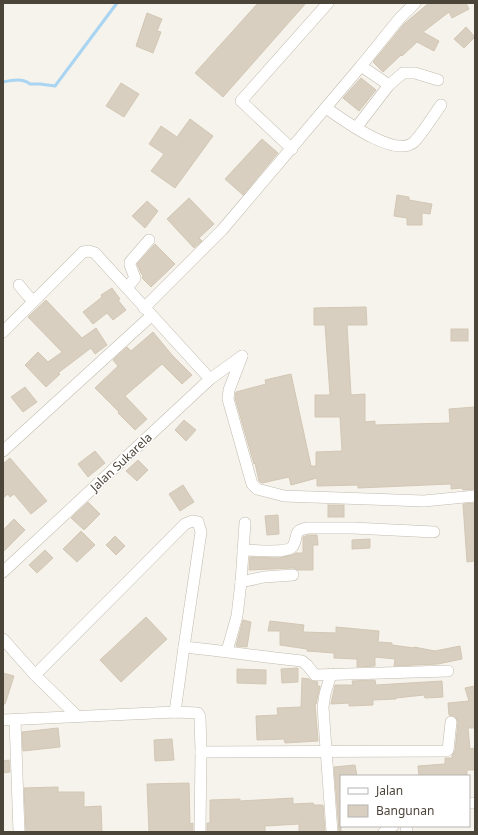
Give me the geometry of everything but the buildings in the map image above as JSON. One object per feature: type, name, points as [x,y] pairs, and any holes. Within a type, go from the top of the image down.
[{"type":"street","points":[[292,149],[241,101],[328,3]]},
{"type":"street","points":[[3,450],[148,312],[292,149],[362,66],[395,24],[415,3]]},
{"type":"street","points":[[362,66],[389,86]]},
{"type":"street","points":[[356,128],[389,86],[403,73],[415,72],[438,80]]},
{"type":"street","points":[[326,108],[356,128],[378,140],[395,146],[406,146],[414,142],[441,105]]},
{"type":"street","points":[[127,288],[135,278],[130,262],[149,240]]},
{"type":"street","points":[[3,332],[83,252],[89,251],[95,253],[210,379]]},
{"type":"street","points":[[19,285],[28,296],[34,300]]},
{"type":"street","name":"Jalan Sukarela","points":[[3,572],[210,379],[242,356],[229,390],[228,399],[252,484],[257,490],[292,497],[424,501],[475,496]]},
{"type":"street","points":[[35,675],[185,524],[192,521],[198,522],[201,532],[175,712]]},
{"type":"street","points":[[227,651],[237,616],[246,523]]},
{"type":"street","points":[[243,550],[277,551],[290,548],[293,546],[296,534],[300,529],[307,528],[434,532]]},
{"type":"street","points":[[241,582],[264,577],[293,575]]},
{"type":"street","points":[[3,639],[35,675],[77,716]]},
{"type":"street","points":[[184,647],[302,661],[315,675],[448,671]]},
{"type":"street","points":[[332,674],[325,694],[323,707],[332,832]]},
{"type":"street","points":[[3,720],[175,712],[200,714],[200,832]]},
{"type":"street","points":[[15,720],[19,832]]},
{"type":"street","points":[[201,752],[446,751],[448,750],[450,722]]},
{"type":"waterway","points":[[3,82],[21,80],[30,84],[55,86],[117,3]]}]
